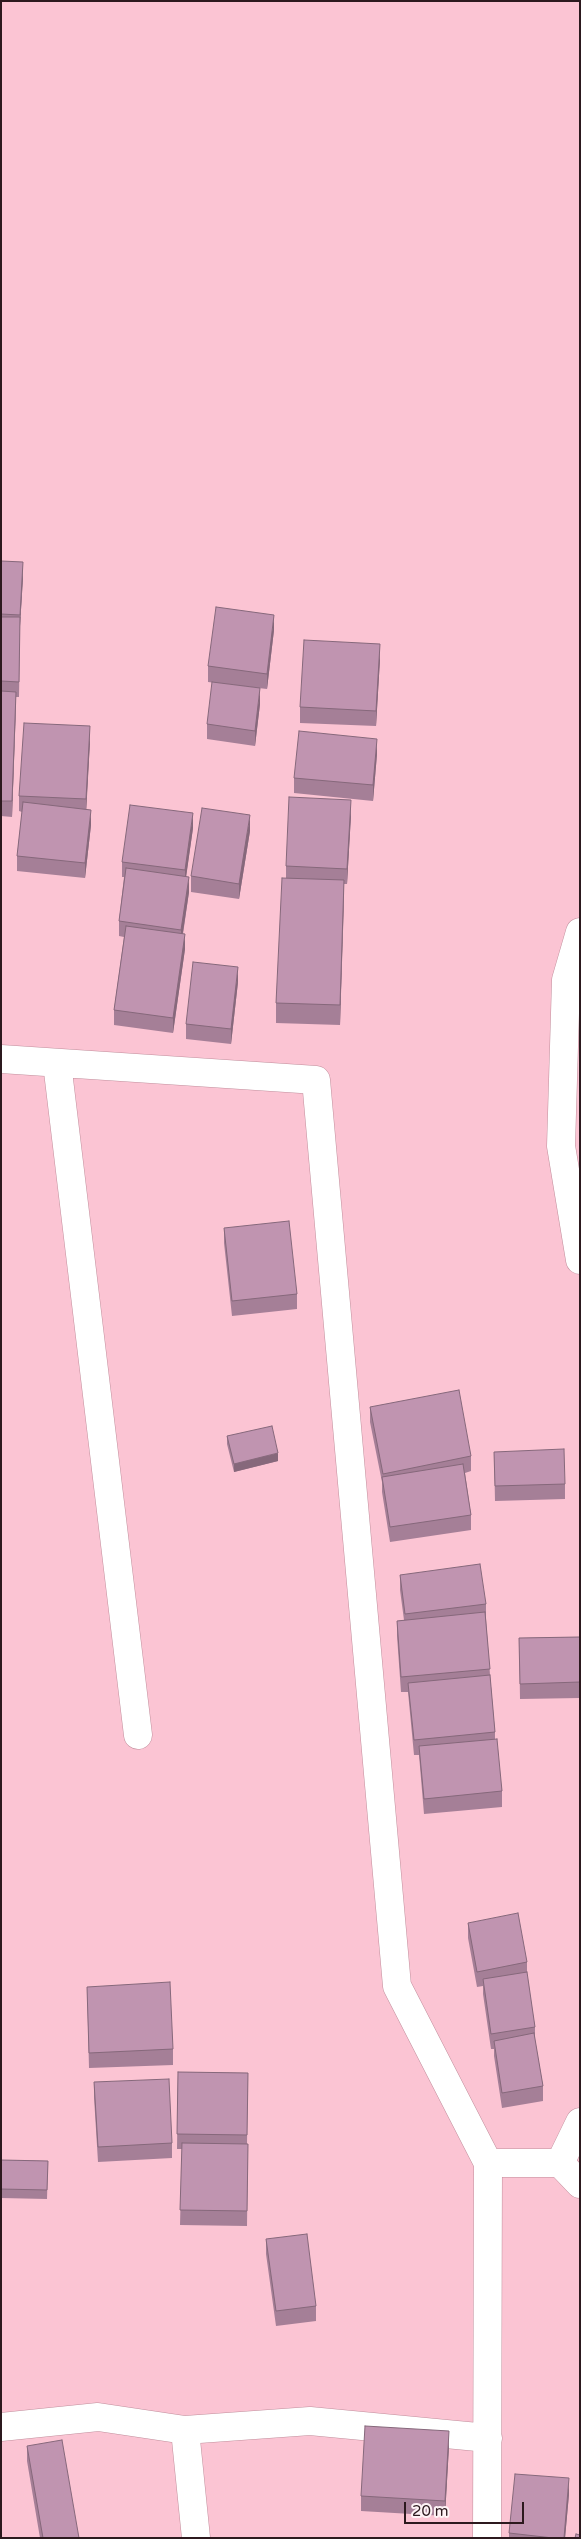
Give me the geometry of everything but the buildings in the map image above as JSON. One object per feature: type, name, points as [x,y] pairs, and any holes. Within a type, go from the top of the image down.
[{"type":"street","points":[[580,932],[566,980],[561,1146],[580,1260]]},
{"type":"street","points":[[1,1059],[316,1080],[396,1986],[488,2163],[488,2538]]},
{"type":"street","points":[[57,1063],[138,1735]]},
{"type":"street","points":[[560,2163],[580,2122]]},
{"type":"street","points":[[488,2163],[560,2163],[580,2184]]},
{"type":"street","points":[[1,2427],[98,2417],[186,2430],[310,2421],[488,2438]]},
{"type":"street","points":[[186,2430],[196,2538]]}]
